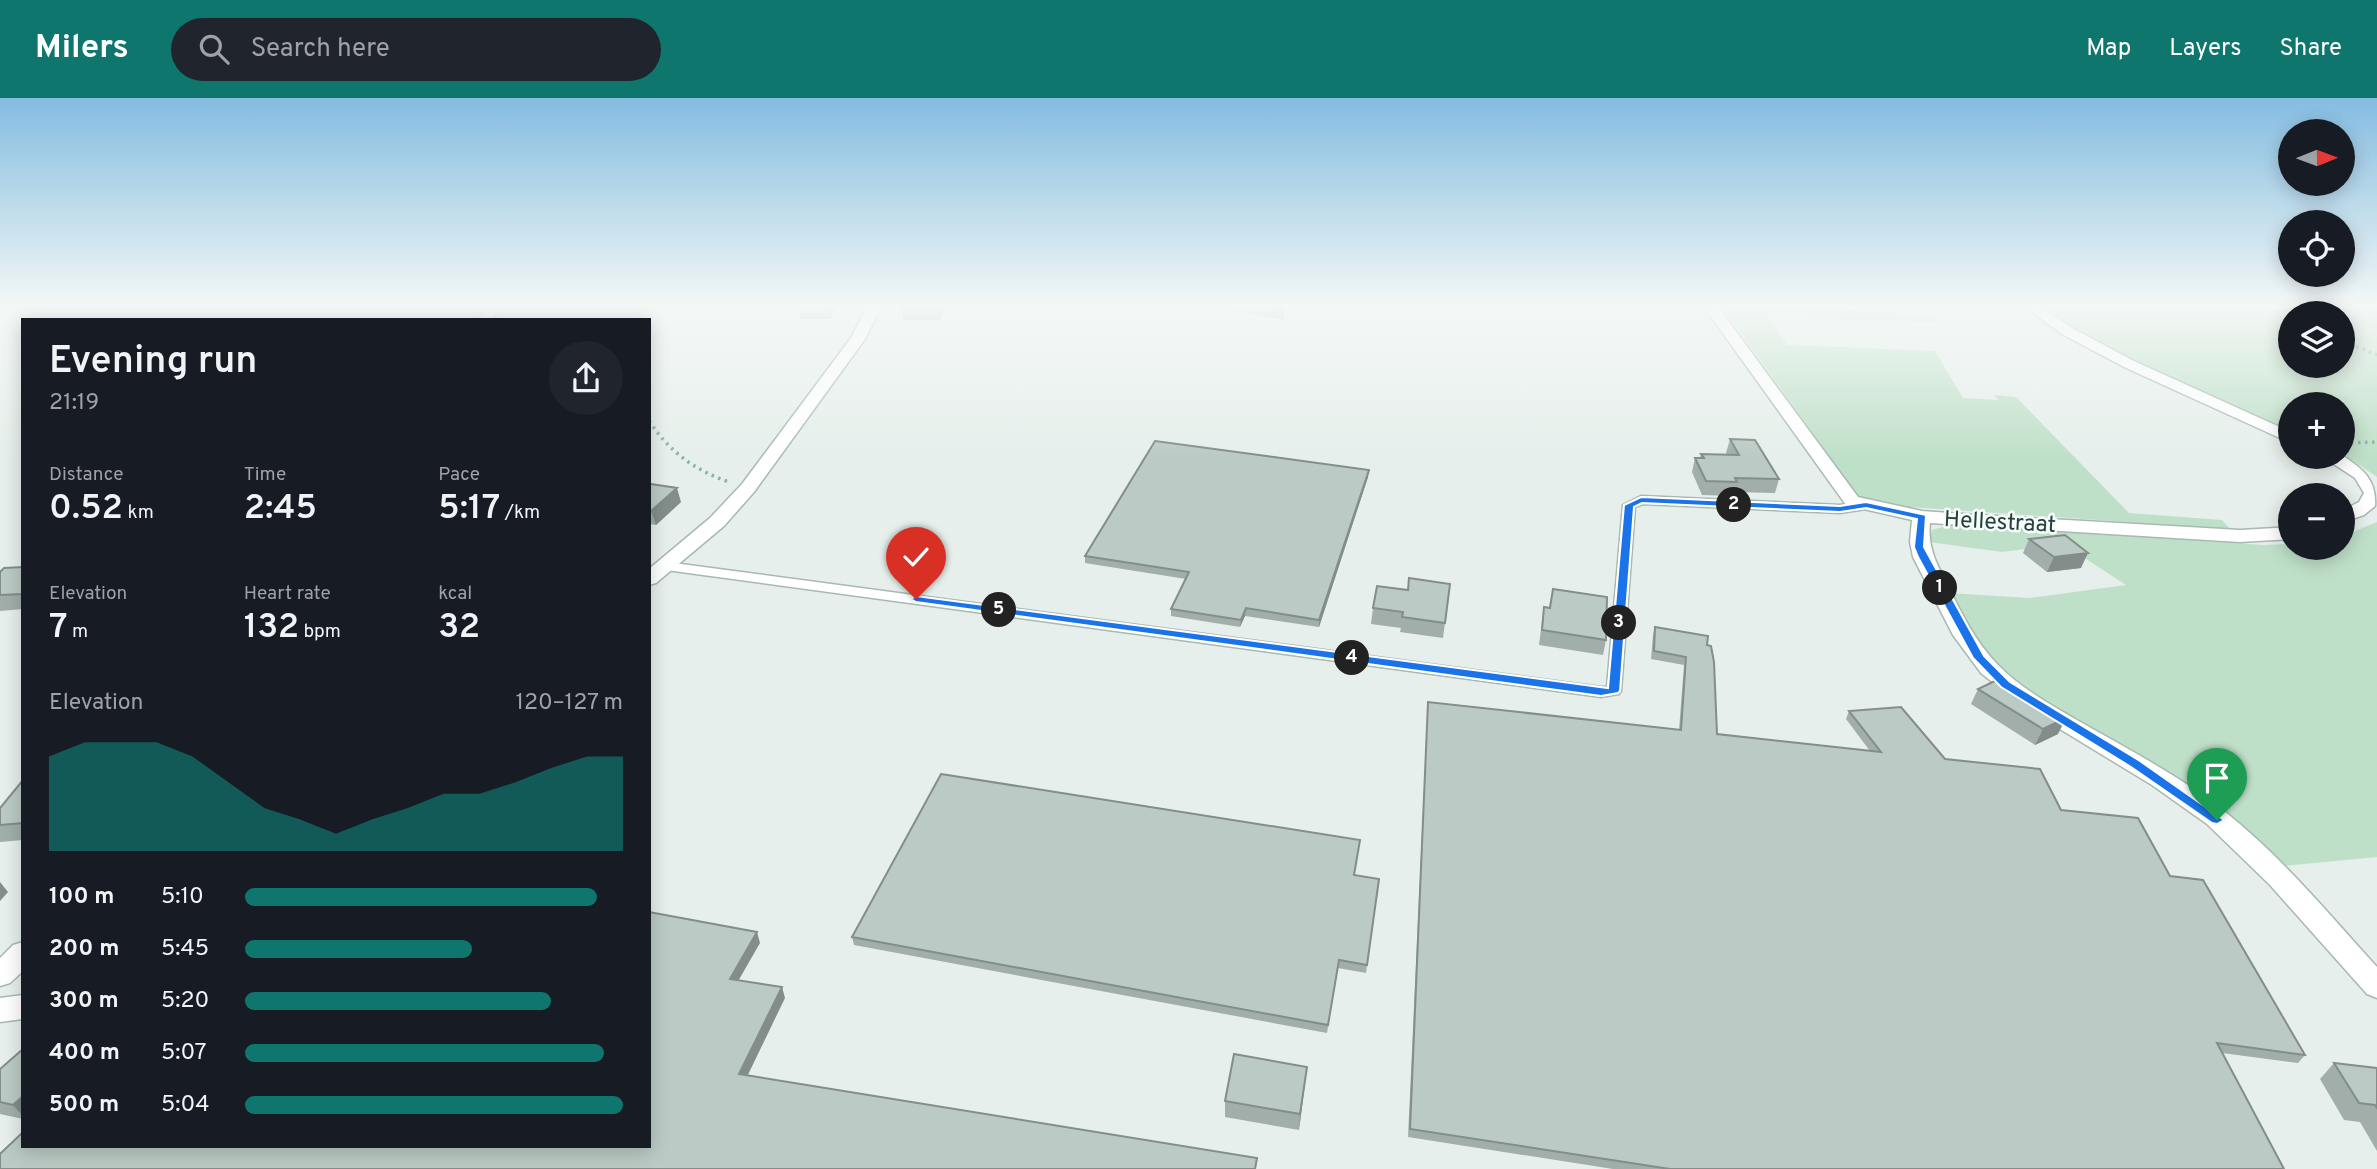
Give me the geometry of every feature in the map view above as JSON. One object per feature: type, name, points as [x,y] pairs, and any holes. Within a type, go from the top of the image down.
[{"type":"street","points":[[651,577],[717,522],[748,488],[845,357]]},
{"type":"street","points":[[1747,357],[1852,501],[1922,517]]},
{"type":"street","points":[[2116,357],[2278,432]]},
{"type":"street","points":[[2351,469],[2361,475],[2373,493],[2370,503],[2355,513]]},
{"type":"street","name":"Hellestraat","points":[[2278,534],[2240,536],[1922,517],[1919,547],[1957,621],[1985,664],[2029,701],[2136,764],[2217,820],[2273,872],[2377,986]]},
{"type":"street","points":[[0,975],[21,955]]},
{"type":"street","points":[[0,1010],[21,1007]]},
{"type":"lane","points":[[666,566],[1601,692],[1614,691],[1629,505],[1641,500],[1840,509],[1866,505]]},
{"type":"path","points":[[651,424],[659,438],[686,464],[710,476],[748,488]]},
{"type":"path","points":[[2355,443],[2377,442]]},
{"type":"green space","points":[[1758,357],[1939,357],[1963,398],[1998,400],[1994,395],[2016,397],[2129,513],[2222,520],[2230,529],[1895,506],[1859,497]]},
{"type":"green space","points":[[2127,357],[2278,357],[2278,378],[2355,378],[2355,357],[2377,357],[2377,477],[2355,462],[2355,392],[2278,392],[2278,424]]},
{"type":"green space","points":[[2377,522],[2377,857],[2284,866],[2223,813],[2176,777],[2066,716],[2022,688],[1986,652],[1949,593],[2030,598],[2126,585],[2063,544],[2002,552],[1929,542],[1932,530],[1952,524],[2278,544],[2278,560],[2355,560],[2355,531]]},
{"type":"building","points":[[1730,439],[1755,440],[1779,479],[1735,478],[1737,482],[1706,481],[1695,458],[1704,458],[1701,454],[1739,455]]},
{"type":"building","points":[[1155,441],[1369,470],[1319,620],[1246,608],[1241,620],[1171,609],[1189,572],[1085,556]]},
{"type":"building","points":[[651,484],[677,488],[651,511]]},
{"type":"building","points":[[2065,535],[2088,553],[2054,557],[2029,539]]},
{"type":"building","points":[[21,567],[21,594],[0,595],[0,572],[4,568]]},
{"type":"building","points":[[1409,578],[1450,584],[1445,623],[1402,617],[1403,612],[1373,608],[1377,586],[1408,590]]},
{"type":"building","points":[[1553,589],[1607,597],[1606,640],[1542,630],[1544,607],[1550,608]]},
{"type":"building","points":[[1655,627],[1708,636],[1707,645],[1711,646],[1714,662],[1717,734],[1881,752],[1849,711],[1901,707],[1945,759],[2040,769],[2061,810],[2138,818],[2170,876],[2203,880],[2305,1055],[2217,1043],[2284,1169],[1670,1169],[1410,1129],[1428,702],[1681,730],[1686,657],[1654,651]]},
{"type":"building","points":[[2001,678],[2066,718],[2043,729],[1978,689]]},
{"type":"building","points":[[941,774],[1360,840],[1354,875],[1379,879],[1367,965],[1339,960],[1328,1025],[852,937]]},
{"type":"building","points":[[21,782],[21,823],[0,825],[0,808]]},
{"type":"building","points":[[651,912],[757,932],[730,979],[782,987],[739,1074],[1257,1158],[1255,1169],[0,1169],[0,1154],[21,1134],[21,1148],[651,1148]]},
{"type":"building","points":[[21,1051],[21,1098],[13,1105],[0,1102],[0,1069]]},
{"type":"building","points":[[1234,1054],[1307,1067],[1300,1114],[1225,1101]]},
{"type":"building","points":[[2334,1063],[2377,1068],[2377,1108],[2375,1105],[2359,1103]]},
{"type":"route","points":[[916,599],[1601,692],[1614,691],[1629,505],[1641,500],[1840,509],[1866,505],[1922,517],[1919,547],[1923,557],[1979,658],[2006,684],[2029,701],[2136,764],[2217,820]]}]
